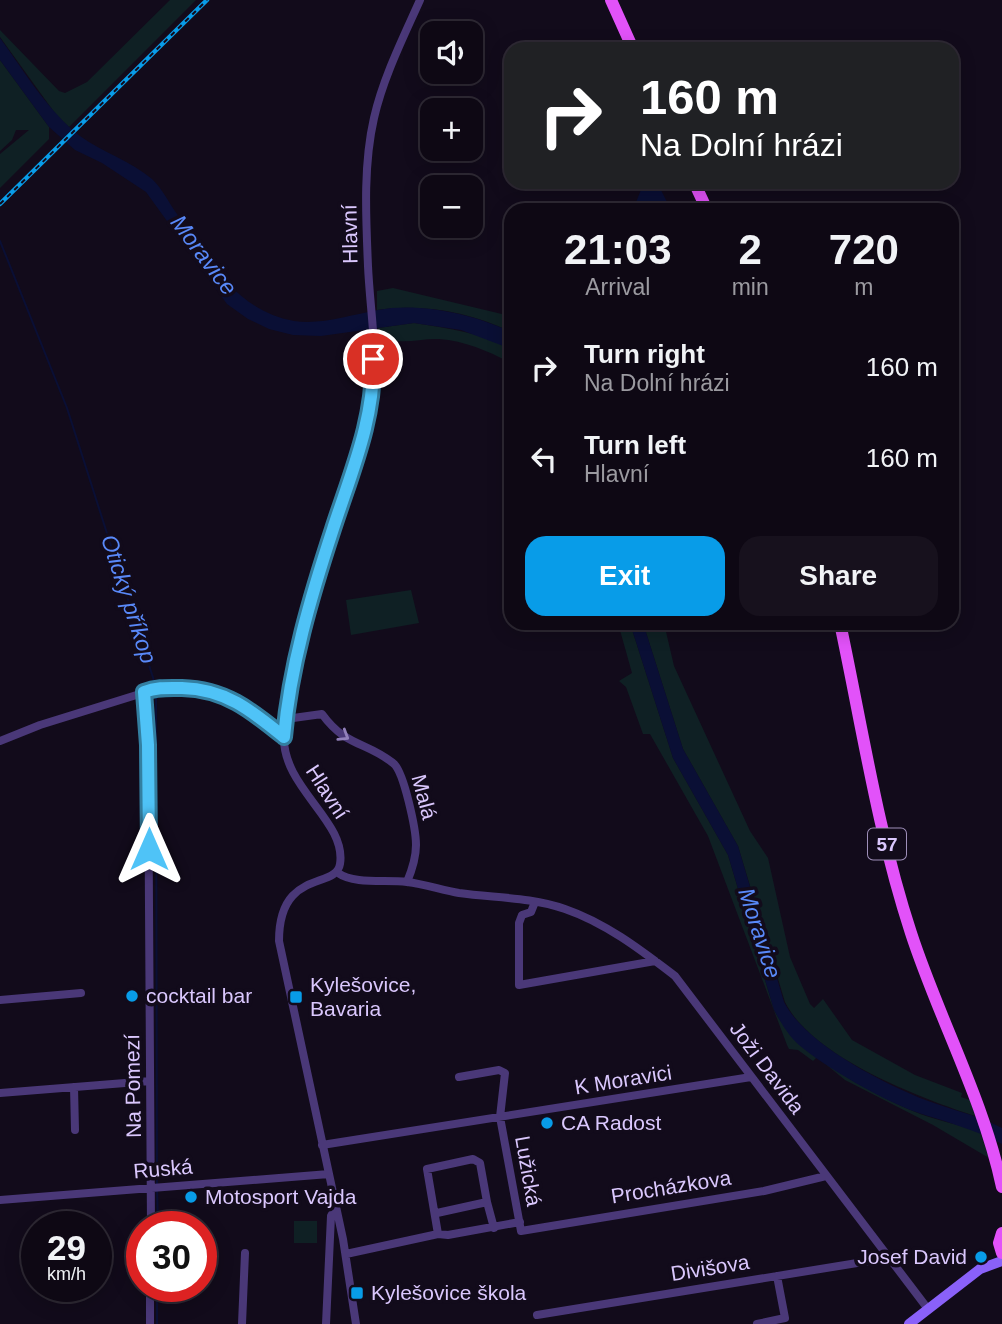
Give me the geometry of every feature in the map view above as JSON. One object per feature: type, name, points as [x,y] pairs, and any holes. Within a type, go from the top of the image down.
[{"type":"main road","points":[[611,0],[630,42]]},
{"type":"main road","name":"57","points":[[842,630],[900,898],[924,970],[977,1102],[1000,1170],[1002,1187]]},
{"type":"main road","points":[[909,1324],[980,1269],[1001,1243]]},
{"type":"main road","points":[[980,1269],[1002,1261]]},
{"type":"street","name":"Hlavní","points":[[338,873],[341,858],[338,843],[292,775],[284,737],[296,660],[322,566],[367,425],[374,384],[367,190],[371,135],[380,95],[420,0]]},
{"type":"street","points":[[0,741],[151,690],[202,689],[229,696],[284,737]]},
{"type":"street","name":"Na Pomezí","points":[[151,690],[148,745],[150,1081],[156,1188],[153,1211]]},
{"type":"street","name":"Malá","points":[[286,719],[322,714],[336,733],[395,764],[401,775],[416,835],[415,856],[407,882]]},
{"type":"street","points":[[0,733],[14,735]]},
{"type":"street","points":[[338,873],[309,882],[296,891],[284,911],[279,934],[283,966],[343,1239],[356,1324]]},
{"type":"street","name":"Joži Davida","points":[[338,873],[349,878],[407,882],[565,909],[593,922],[655,961],[675,976],[928,1309]]},
{"type":"street","points":[[535,902],[531,912],[522,915],[519,923],[519,985],[655,961]]},
{"type":"street","points":[[0,1000],[81,993]]},
{"type":"street","points":[[322,1145],[500,1117],[504,1072],[459,1077]]},
{"type":"street","name":"K Moravici","points":[[500,1117],[751,1077]]},
{"type":"street","points":[[0,1093],[150,1081]]},
{"type":"street","points":[[74,1087],[75,1130]]},
{"type":"street","name":"Lužická","points":[[500,1117],[520,1227]]},
{"type":"street","points":[[328,1252],[333,1262],[438,1234],[437,1213],[427,1169],[473,1159],[480,1163],[494,1228]]},
{"type":"street","name":"Ruská","points":[[0,1200],[329,1174]]},
{"type":"street","name":"Procházkova","points":[[438,1234],[520,1227],[764,1191],[826,1176]]},
{"type":"street","points":[[437,1213],[487,1202]]},
{"type":"street","points":[[326,1324],[331,1214],[336,1207]]},
{"type":"street","points":[[328,1252],[332,1243],[343,1239]]},
{"type":"street","points":[[242,1324],[244,1253]]},
{"type":"street","name":"Divišova","points":[[537,1315],[888,1258]]},
{"type":"street","points":[[757,1324],[785,1318],[777,1276]]},
{"type":"street","points":[[150,1302],[150,1324]]},
{"type":"shaded area","points":[[170,0],[196,0],[69,127],[57,116],[0,37],[0,30],[59,91],[65,93],[87,82]]},
{"type":"shaded area","points":[[0,60],[49,127],[49,139],[0,188],[0,154],[29,130],[16,130],[12,140],[0,151]]},
{"type":"shaded area","points":[[393,288],[504,315],[504,329],[480,319],[446,311],[411,308],[377,310],[377,291]]},
{"type":"shaded area","points":[[414,323],[464,332],[504,346],[504,360],[458,342],[439,339],[394,341],[380,335],[378,328]]},
{"type":"shaded area","points":[[411,590],[419,623],[351,635],[346,600]]},
{"type":"shaded area","points":[[620,630],[632,630],[673,758],[728,855],[774,1010],[784,1026],[816,1056],[855,1082],[921,1114],[980,1132],[989,1158],[933,1125],[845,1080],[817,1057],[813,1061],[798,1050],[789,1049],[787,1045],[708,836],[650,734],[643,734],[626,687],[619,681],[632,673]]},
{"type":"shaded area","points":[[645,630],[666,630],[674,666],[750,831],[768,858],[790,957],[810,1004],[814,1008],[823,999],[852,1040],[915,1075],[962,1093],[961,1097],[970,1100],[975,1116],[925,1098],[869,1072],[818,1040],[799,1022],[785,1002],[738,846],[683,749]]},
{"type":"shaded area","points":[[294,1221],[317,1221],[317,1243],[294,1243]]},
{"type":"water","name":"Moravice","points":[[0,38],[37,90],[68,126],[156,183],[212,265],[239,294],[255,306],[274,315],[304,322],[326,321],[394,308],[446,311],[504,329],[504,346],[461,330],[414,323],[321,336],[293,335],[269,329],[248,319],[227,304],[146,192],[102,163],[75,150],[49,127],[0,60]]},
{"type":"water","points":[[641,189],[660,189],[668,203],[636,203]]},
{"type":"water","name":"Moravice","points":[[632,630],[645,630],[683,749],[738,846],[784,1002],[794,1017],[825,1046],[864,1071],[920,1098],[1002,1128],[1002,1144],[903,1107],[872,1092],[810,1054],[795,1041],[774,1010],[728,855],[673,758]]},
{"type":"waterway","name":"Otický příkop","points":[[0,241],[67,408],[156,687]]},
{"type":"waterway","name":"Otický příkop","points":[[156,692],[157,1184]]},
{"type":"waterway","name":"Otický příkop","points":[[157,1189],[158,1211]]},
{"type":"waterway","name":"Otický příkop","points":[[157,1302],[157,1324]]},
{"type":"railway","points":[[0,204],[207,0]]},
{"type":"place","name":"cocktail bar","points":[[132,996]]},
{"type":"place","name":"Kylešovice, Bavaria","points":[[296,997]]},
{"type":"place","name":"CA Radost","points":[[547,1123]]},
{"type":"place","name":"Motosport Vajda","points":[[191,1197]]},
{"type":"place","name":"Josef David","points":[[981,1257]]},
{"type":"place","name":"Kylešovice škola","points":[[357,1293]]},
{"type":"route","points":[[149,849],[148,745],[144,692],[159,688],[189,688],[229,696],[284,737],[296,660],[332,532],[367,425],[374,384],[373,359]]}]
